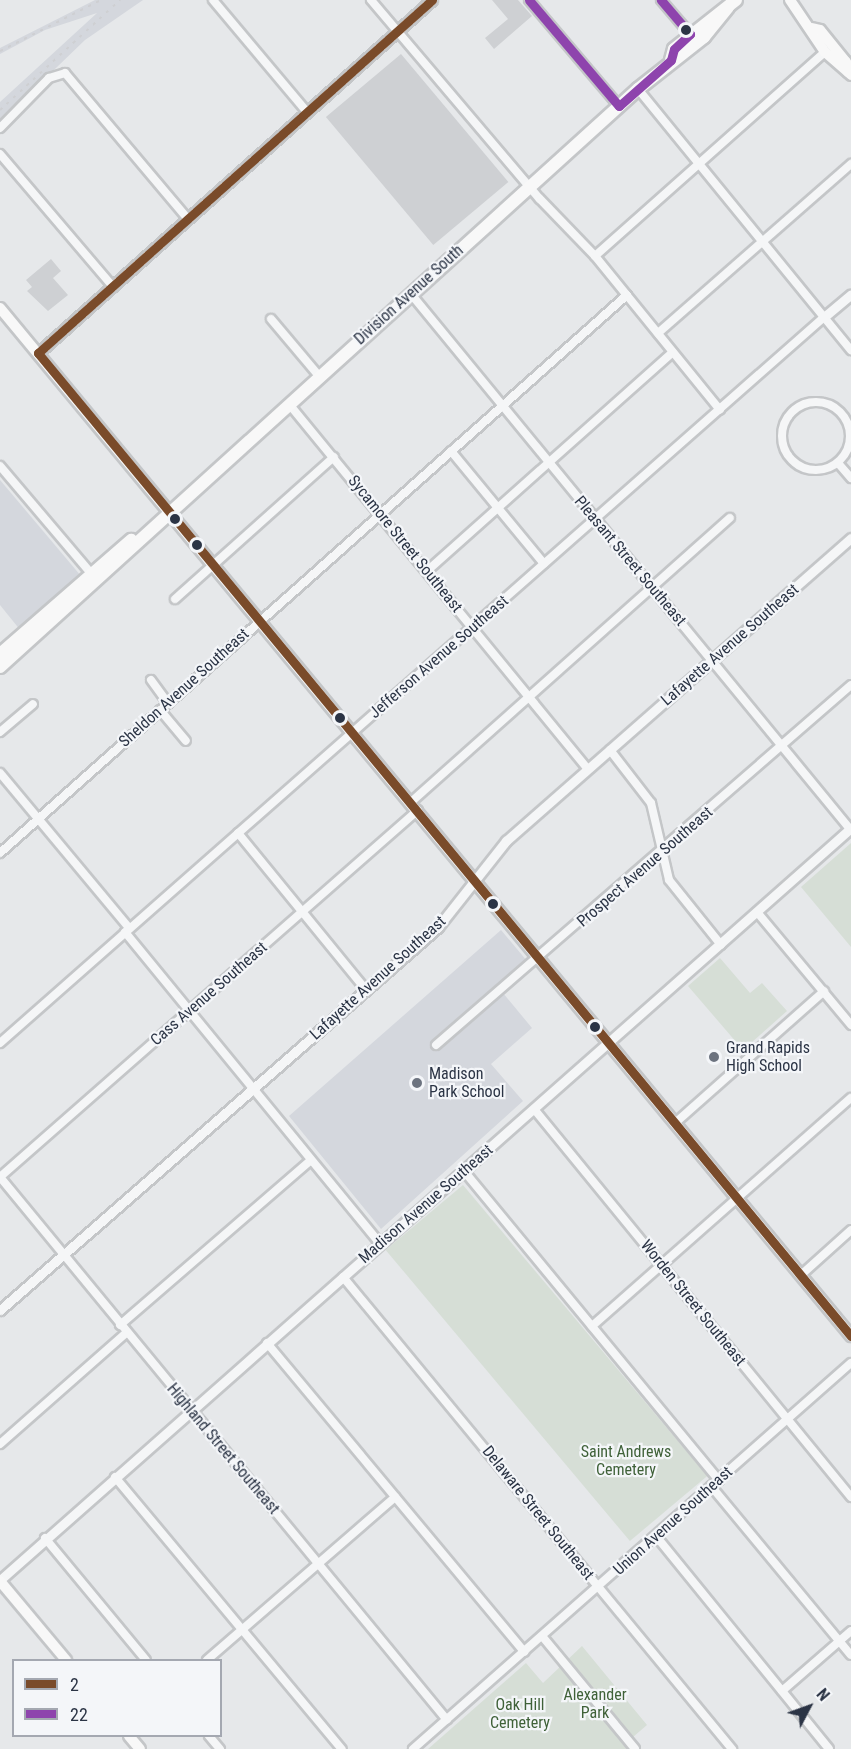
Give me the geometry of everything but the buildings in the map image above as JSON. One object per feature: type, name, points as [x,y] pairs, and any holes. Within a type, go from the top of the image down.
[{"type":"main road","points":[[790,0],[812,28],[825,52],[850,74]]},
{"type":"main road","name":"Division Avenue South","points":[[671,60],[674,49],[690,34],[732,3]]},
{"type":"main road","name":"Division Avenue South","points":[[0,654],[147,530],[671,60],[681,58],[704,37],[732,3]]},
{"type":"main road","points":[[812,28],[820,30],[832,44],[850,74]]},
{"type":"main road","points":[[0,308],[170,509],[540,958],[608,1044],[851,1336]]},
{"type":"main road","name":"Division Avenue South","points":[[0,667],[93,577]]},
{"type":"main road","points":[[0,1580],[65,1659]]},
{"type":"main road","points":[[130,1737],[140,1749]]},
{"type":"street","points":[[213,0],[307,112]]},
{"type":"street","points":[[371,0],[529,186],[595,256],[720,410]]},
{"type":"street","points":[[38,353],[432,0]]},
{"type":"street","points":[[530,0],[619,106]]},
{"type":"street","points":[[661,0],[690,34]]},
{"type":"street","points":[[595,256],[825,52]]},
{"type":"street","points":[[0,128],[60,72],[70,77],[188,219]]},
{"type":"street","points":[[638,89],[851,350]]},
{"type":"street","points":[[0,154],[112,288]]},
{"type":"street","points":[[657,333],[851,164]]},
{"type":"street","name":"Pleasant Street Southeast","points":[[411,294],[850,828]]},
{"type":"street","name":"Jefferson Avenue Southeast","points":[[0,1043],[851,294]]},
{"type":"street","name":"Sheldon Avenue Southeast","points":[[0,853],[627,296]]},
{"type":"street","points":[[271,319],[319,376]]},
{"type":"street","points":[[427,571],[673,352]]},
{"type":"street","points":[[822,403],[845,419],[850,438],[838,463],[812,470],[789,457],[782,432],[795,409],[822,403]]},
{"type":"street","name":"Sycamore Street Southeast","points":[[289,404],[588,769]]},
{"type":"street","points":[[451,451],[544,564]]},
{"type":"street","points":[[175,599],[334,457]]},
{"type":"street","points":[[838,463],[851,478]]},
{"type":"street","points":[[0,466],[93,577]]},
{"type":"street","name":"Cass Avenue Southeast","points":[[0,1177],[303,911],[530,696],[730,518]]},
{"type":"street","name":"Lafayette Avenue Southeast","points":[[0,1310],[438,927],[506,841],[851,538]]},
{"type":"street","points":[[151,680],[168,703]]},
{"type":"street","name":"Prospect Avenue Southeast","points":[[436,1045],[660,854],[851,685]]},
{"type":"street","points":[[0,732],[33,704]]},
{"type":"street","points":[[160,710],[186,741]]},
{"type":"street","points":[[610,750],[651,803],[660,854],[674,890],[721,945]]},
{"type":"street","points":[[0,773],[127,930],[189,1011],[380,1244]]},
{"type":"street","name":"Madison Avenue Southeast","points":[[0,1580],[190,1410],[721,945],[850,828]]},
{"type":"street","points":[[238,833],[366,990]]},
{"type":"street","points":[[757,912],[851,1025]]},
{"type":"street","points":[[675,1123],[824,991]]},
{"type":"street","points":[[592,1326],[851,1098]]},
{"type":"street","name":"Worden Street Southeast","points":[[534,1109],[851,1497]]},
{"type":"street","points":[[120,1326],[311,1160]]},
{"type":"street","points":[[464,1171],[719,1480]]},
{"type":"street","name":"Highland Street Southeast","points":[[0,1177],[120,1326],[320,1563],[447,1719]]},
{"type":"street","points":[[801,1275],[851,1230]]},
{"type":"street","name":"Delaware Street Southeast","points":[[343,1277],[732,1749]]},
{"type":"street","points":[[0,1444],[126,1333]]},
{"type":"street","points":[[267,1343],[524,1652]]},
{"type":"street","name":"Union Avenue Southeast","points":[[413,1749],[851,1363]]},
{"type":"street","points":[[115,1477],[342,1749]]},
{"type":"street","points":[[711,1486],[851,1655]]},
{"type":"street","points":[[208,1659],[395,1497]]},
{"type":"street","points":[[656,1536],[829,1749]]},
{"type":"street","points":[[45,1538],[145,1659]]},
{"type":"street","points":[[782,1691],[851,1631]]},
{"type":"street","points":[[542,1636],[635,1749]]},
{"type":"street","points":[[210,1737],[220,1749]]},
{"type":"shaded area","points":[[95,0],[143,0],[85,40],[0,122],[0,102],[97,13],[45,30],[0,54],[0,48]]},
{"type":"shaded area","points":[[0,480],[81,576],[21,631],[0,605]]},
{"type":"shaded area","name":"Madison Park School","points":[[501,930],[527,961],[498,987],[532,1028],[491,1064],[523,1101],[381,1229],[289,1116]]},
{"type":"green space","points":[[851,843],[851,947],[801,887]]},
{"type":"green space","points":[[720,958],[750,993],[762,983],[787,1011],[743,1050],[688,986]]},
{"type":"green space","name":"Saint Andrews Cemetery","points":[[463,1185],[707,1476],[630,1541],[386,1250]]},
{"type":"green space","points":[[582,1646],[647,1725],[626,1743],[630,1749],[428,1749],[526,1663],[543,1683]]},
{"type":"railway","points":[[0,51],[101,0]]},
{"type":"railway","points":[[0,110],[120,0]]},
{"type":"transit line","name":"2","points":[[432,0],[38,353],[851,1336]]},
{"type":"transit line","name":"22","points":[[529,0],[619,106],[671,60],[674,49],[690,34],[661,0]]},
{"type":"place","name":"Grand Rapids High School","points":[[714,1057]]},
{"type":"place","name":"Madison Park School","points":[[417,1083]]},
{"type":"park label","name":"Alexander Park","points":[[595,1704]]},
{"type":"park label","name":"Oak Hill Cemetery","points":[[520,1714]]}]
